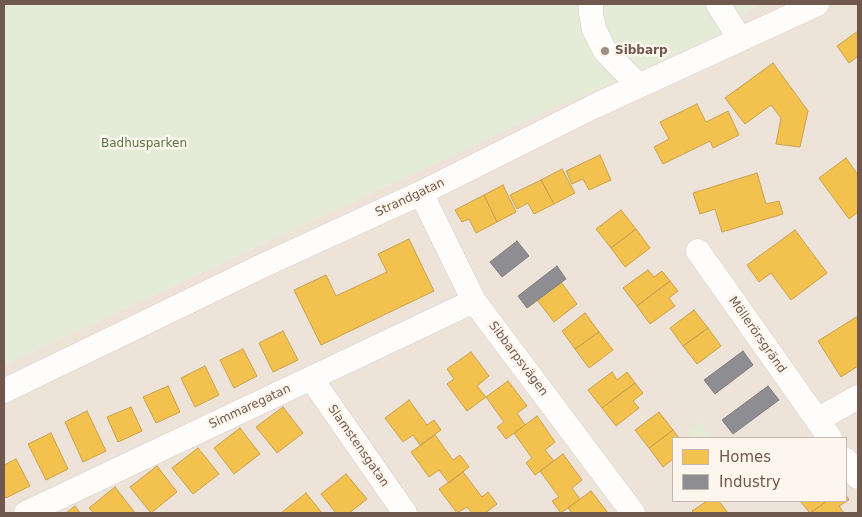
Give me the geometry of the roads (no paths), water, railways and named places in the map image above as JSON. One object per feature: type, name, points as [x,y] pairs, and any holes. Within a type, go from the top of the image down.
[{"type":"street","points":[[591,4],[594,29],[606,51],[639,86]]},
{"type":"street","points":[[718,4],[740,38]]},
{"type":"street","name":"Strandgatan","points":[[4,391],[262,266],[421,194],[595,106],[816,4]]},
{"type":"street","name":"Sibbarpsvägen","points":[[421,194],[474,301],[633,513]]},
{"type":"street","name":"Möllerörsgränd","points":[[698,251],[823,429]]},
{"type":"street","name":"Simmaregatan","points":[[26,513],[474,301]]},
{"type":"street","name":"Slamstensgatan","points":[[311,378],[404,513]]},
{"type":"street","points":[[823,429],[858,397]]},
{"type":"street","points":[[847,461],[858,477]]},
{"type":"place","name":"Sibbarp","points":[[605,51]]},
{"type":"park label","name":"Badhusparken","points":[[144,144]]}]
